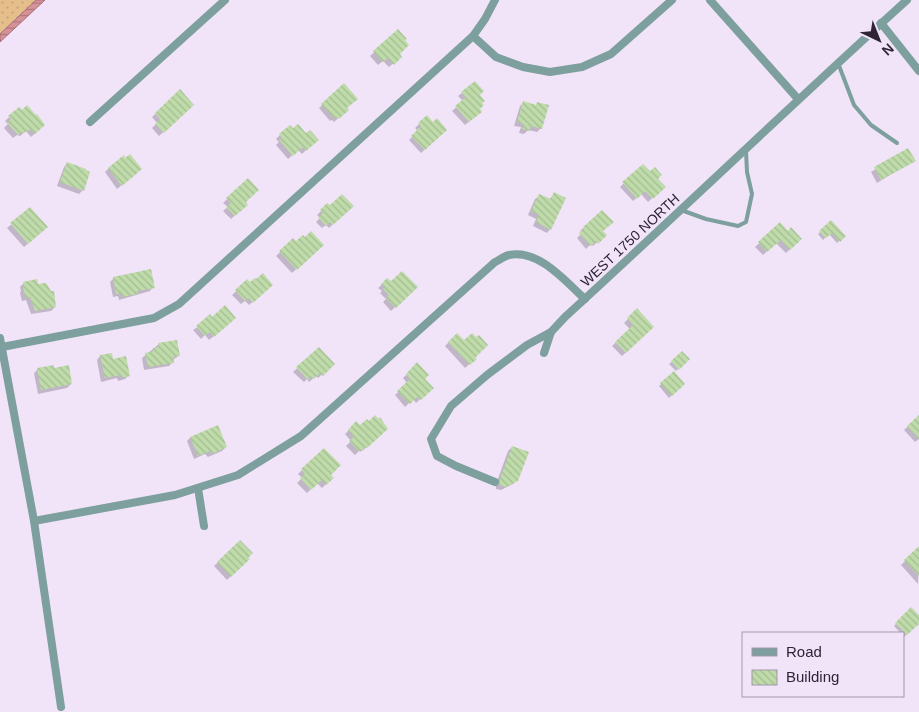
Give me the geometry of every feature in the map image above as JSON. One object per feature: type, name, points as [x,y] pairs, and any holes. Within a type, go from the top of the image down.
[{"type":"street","points":[[90,122],[224,0]]},
{"type":"street","points":[[2,347],[154,318],[179,304],[473,36],[495,0]]},
{"type":"street","points":[[473,36],[496,58],[523,67],[550,72],[582,67],[611,54],[672,0]]},
{"type":"street","points":[[710,0],[798,99]]},
{"type":"street","name":"WEST 1750 NORTH","points":[[495,482],[437,456],[431,438],[451,406],[487,375],[527,345],[551,332],[798,99],[907,0]]},
{"type":"street","points":[[881,24],[919,71]]},
{"type":"street","points":[[34,521],[175,495],[238,474],[301,436],[495,262],[509,255],[527,256],[544,264],[585,299]]},
{"type":"street","points":[[544,352],[551,332]]},
{"type":"street","points":[[0,338],[34,521],[61,707]]},
{"type":"street","points":[[198,488],[204,526]]},
{"type":"lane","points":[[838,63],[854,105],[871,125],[897,143]]},
{"type":"lane","points":[[681,210],[706,219],[738,226],[746,222],[752,194],[746,149]]},
{"type":"shaded area","points":[[0,0],[44,0],[0,41]]},
{"type":"shaded area","points":[[36,0],[45,0],[0,42],[0,34]]},
{"type":"building","points":[[398,29],[407,39],[405,40],[409,45],[400,54],[402,57],[394,65],[388,58],[383,62],[373,51]]},
{"type":"building","points":[[475,81],[484,91],[480,95],[485,101],[480,109],[482,112],[469,122],[455,106],[466,97],[461,92]]},
{"type":"building","points":[[344,83],[358,99],[347,108],[349,110],[339,119],[337,117],[335,119],[321,104]]},
{"type":"building","points":[[180,89],[194,105],[164,133],[155,124],[160,119],[155,113]]},
{"type":"building","points":[[523,101],[536,105],[537,102],[549,105],[542,129],[531,126],[529,131],[522,129],[524,124],[517,122]]},
{"type":"building","points":[[27,105],[45,125],[35,134],[31,129],[18,135],[7,123],[11,119],[8,116],[19,107],[22,110]]},
{"type":"building","points":[[427,115],[433,122],[437,118],[447,130],[425,150],[411,136],[421,126],[418,123]]},
{"type":"building","points":[[298,124],[306,133],[310,130],[319,140],[306,151],[303,147],[293,156],[279,140],[282,138],[279,134],[290,125],[293,128]]},
{"type":"building","points":[[908,148],[916,161],[881,180],[874,167]]},
{"type":"building","points":[[130,154],[142,169],[122,186],[108,168],[124,155],[125,158]]},
{"type":"building","points":[[67,162],[90,172],[84,191],[60,182]]},
{"type":"building","points":[[643,164],[650,171],[655,167],[662,175],[658,179],[666,187],[653,199],[645,191],[637,199],[622,182]]},
{"type":"building","points":[[248,178],[259,190],[246,202],[248,205],[235,216],[226,207],[231,203],[226,198]]},
{"type":"building","points":[[554,192],[566,198],[551,230],[536,222],[539,215],[531,211],[539,194],[551,199]]},
{"type":"building","points":[[342,194],[354,206],[333,225],[330,222],[326,226],[318,217],[323,213],[320,210],[327,203],[330,205]]},
{"type":"building","points":[[30,207],[48,227],[28,244],[10,223]]},
{"type":"building","points":[[602,210],[614,222],[603,231],[607,235],[598,244],[596,241],[591,246],[579,233]]},
{"type":"building","points":[[831,220],[846,236],[840,242],[832,233],[826,238],[819,231]]},
{"type":"building","points":[[780,222],[788,231],[791,227],[802,239],[790,250],[781,240],[767,252],[758,242]]},
{"type":"building","points":[[311,231],[324,245],[297,270],[279,251],[293,238],[296,241],[303,235],[305,237]]},
{"type":"building","points":[[151,269],[155,288],[137,291],[138,294],[122,297],[122,293],[116,294],[113,277]]},
{"type":"building","points":[[402,271],[418,287],[396,308],[386,298],[389,295],[381,284],[387,278],[391,281]]},
{"type":"building","points":[[263,273],[273,285],[253,303],[249,298],[245,301],[235,290],[247,279],[250,282]]},
{"type":"building","points":[[37,279],[38,284],[46,283],[51,291],[54,291],[56,307],[35,311],[30,297],[26,298],[23,282]]},
{"type":"building","points":[[225,305],[236,318],[214,337],[210,332],[205,336],[196,326],[210,314],[212,317]]},
{"type":"building","points":[[637,308],[654,327],[626,353],[615,342],[633,325],[627,318]]},
{"type":"building","points":[[457,333],[464,340],[472,333],[476,337],[479,335],[488,345],[470,365],[448,342]]},
{"type":"building","points":[[177,340],[180,356],[173,357],[174,363],[148,367],[145,353],[154,351],[153,348],[159,347],[158,343]]},
{"type":"building","points":[[319,347],[335,364],[323,376],[320,373],[314,379],[311,376],[308,380],[296,367]]},
{"type":"building","points":[[682,351],[690,359],[679,370],[671,361]]},
{"type":"building","points":[[112,353],[113,359],[126,356],[130,376],[122,378],[121,375],[105,378],[100,355]]},
{"type":"building","points":[[417,362],[429,375],[425,379],[434,388],[421,400],[417,397],[410,404],[397,391],[410,379],[406,374]]},
{"type":"building","points":[[54,365],[54,368],[69,365],[72,384],[41,390],[37,368]]},
{"type":"building","points":[[674,371],[685,384],[672,396],[660,383]]},
{"type":"building","points":[[375,415],[379,419],[380,417],[388,429],[360,452],[349,441],[354,437],[348,430],[356,421],[360,425],[367,419],[369,421]]},
{"type":"building","points":[[919,415],[919,439],[907,426]]},
{"type":"building","points":[[218,425],[227,447],[212,454],[210,451],[198,456],[190,437]]},
{"type":"building","points":[[512,446],[529,452],[518,481],[506,487],[500,485],[500,479]]},
{"type":"building","points":[[324,448],[341,465],[331,475],[334,478],[326,485],[322,480],[311,490],[300,478],[305,474],[301,469]]},
{"type":"building","points":[[240,540],[253,553],[248,558],[250,559],[231,577],[217,562]]},
{"type":"building","points":[[919,546],[919,576],[904,560]]},
{"type":"building","points":[[911,607],[919,615],[919,624],[907,635],[895,623]]}]
